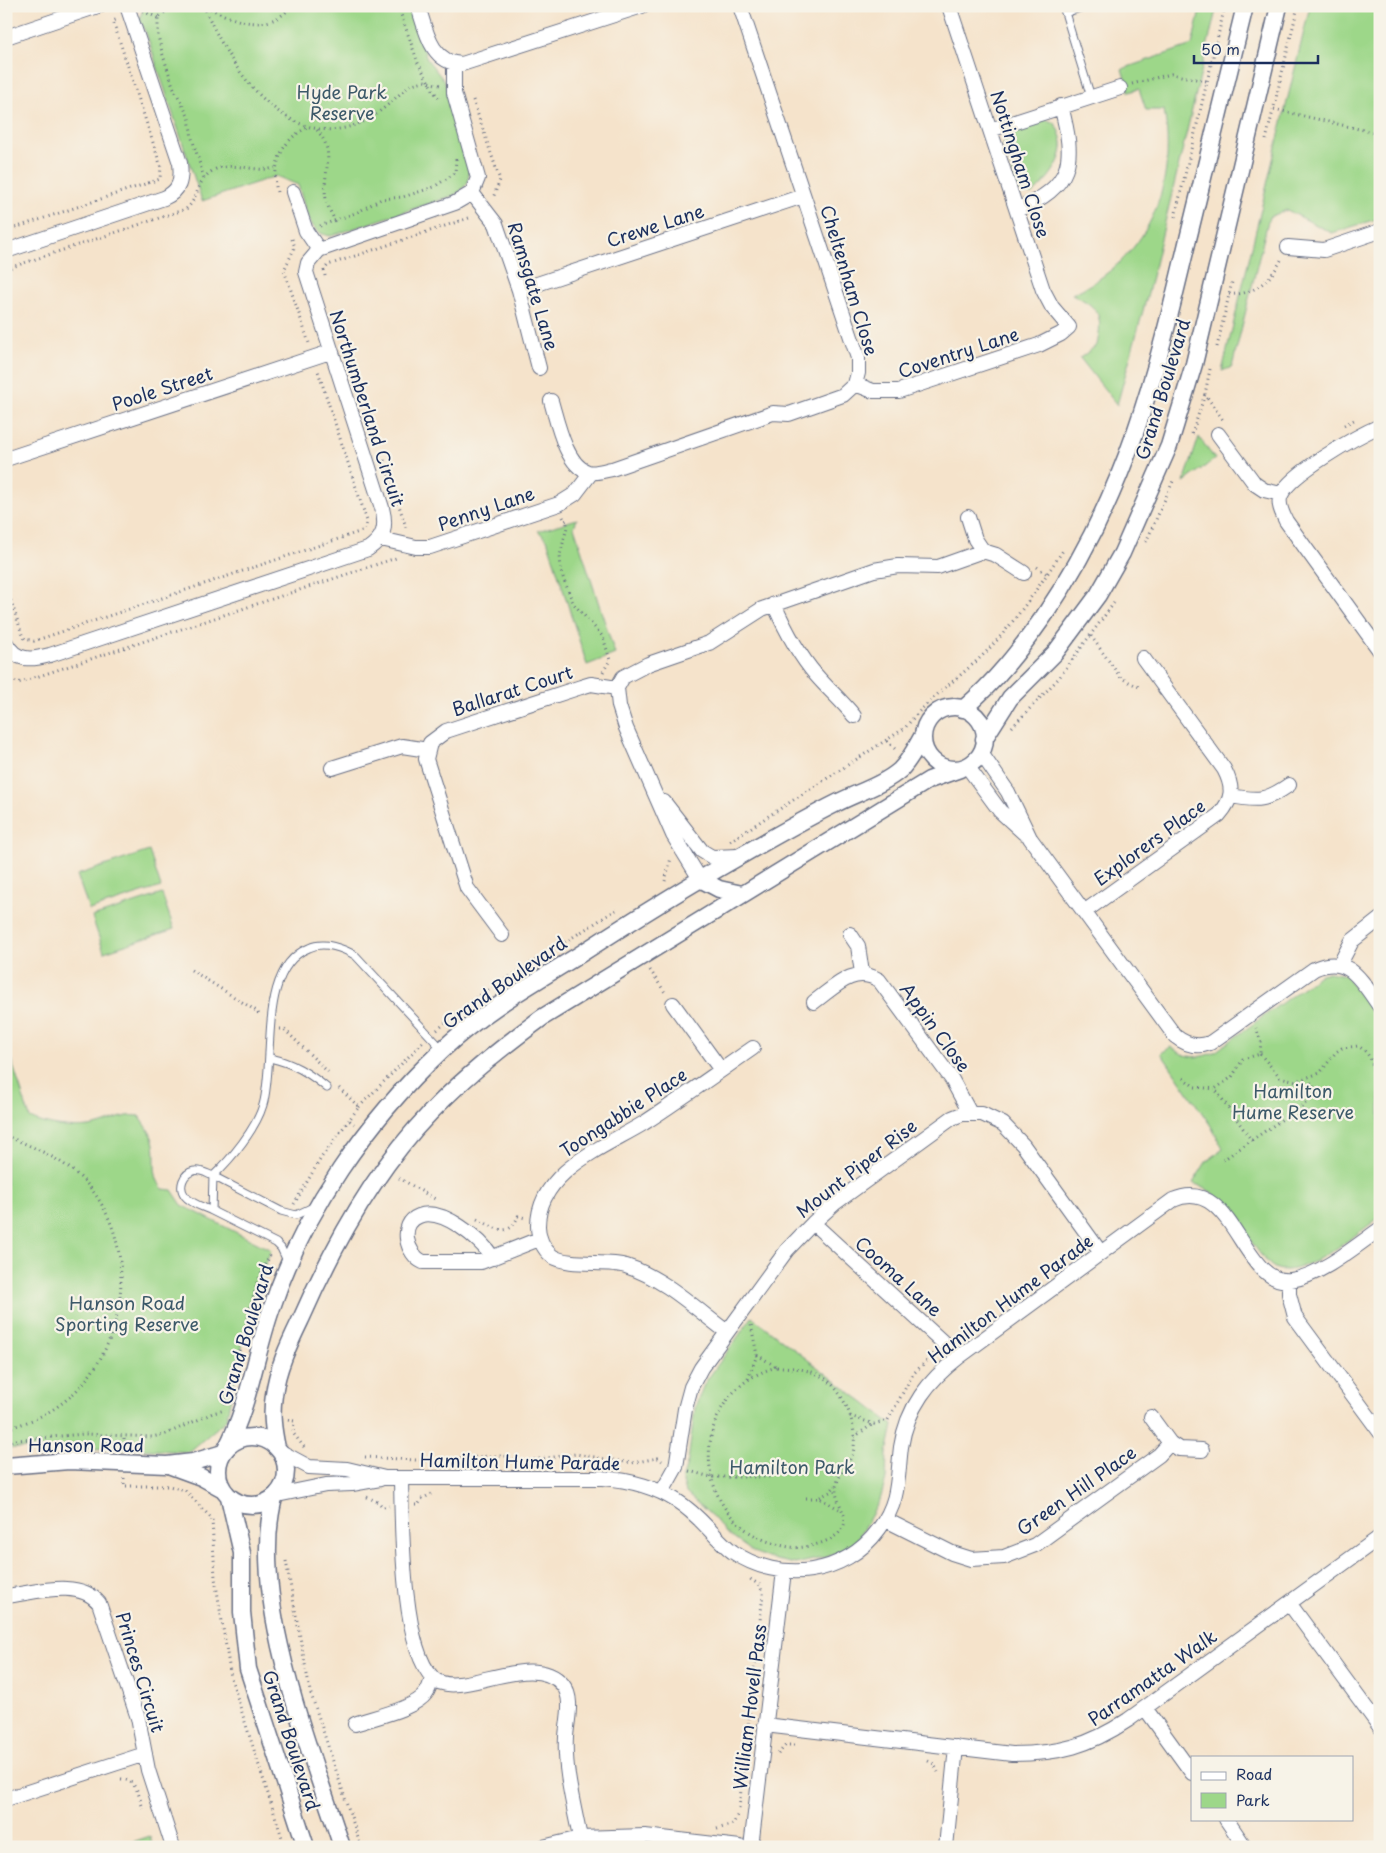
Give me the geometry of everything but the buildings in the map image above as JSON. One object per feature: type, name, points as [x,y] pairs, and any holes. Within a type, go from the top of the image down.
[{"type":"street","points":[[6,37],[98,6]]},
{"type":"street","points":[[418,6],[434,49],[446,61],[454,64],[472,62],[635,7]]},
{"type":"street","name":"Cheltenham Close","points":[[740,6],[858,358],[858,372],[855,384]]},
{"type":"street","name":"Nottingham Close","points":[[949,6],[1043,290],[1052,307],[1069,327]]},
{"type":"street","name":"Grand Boulevard","points":[[963,709],[1005,669],[1061,591],[1089,543],[1122,470],[1155,372],[1244,6]]},
{"type":"street","name":"Grand Boulevard","points":[[983,746],[1010,698],[1055,653],[1074,628],[1122,553],[1169,446],[1194,364],[1279,6]]},
{"type":"street","points":[[6,251],[164,198],[173,194],[178,188],[182,176],[180,163],[128,10]]},
{"type":"street","points":[[293,192],[306,230],[319,250],[455,203],[472,193],[478,178],[454,94],[454,64]]},
{"type":"street","points":[[990,130],[1120,88]]},
{"type":"street","points":[[1017,210],[1041,200],[1054,190],[1063,178],[1068,160],[1069,144],[1061,106]]},
{"type":"street","name":"Ramsgate Lane","points":[[472,193],[496,224],[519,290],[539,368]]},
{"type":"street","name":"Crewe Lane","points":[[519,290],[803,196]]},
{"type":"street","points":[[1288,247],[1324,250],[1380,231]]},
{"type":"street","name":"Northumberland Circuit","points":[[319,250],[308,262],[306,272],[330,352],[384,514],[385,525],[381,538]]},
{"type":"street","name":"Coventry Lane","points":[[855,384],[874,390],[899,391],[1039,345],[1069,327]]},
{"type":"street","name":"Poole Street","points":[[6,459],[330,352]]},
{"type":"street","points":[[550,401],[568,453],[580,469],[591,473],[612,469],[773,413],[789,414],[843,395],[855,384]]},
{"type":"street","points":[[1380,426],[1343,445],[1310,467],[1297,477],[1281,494],[1280,502],[1286,521],[1380,651]]},
{"type":"street","points":[[1222,430],[1255,484],[1264,490],[1281,494]]},
{"type":"street","name":"Penny Lane","points":[[381,538],[416,547],[430,547],[559,504],[575,494],[591,473]]},
{"type":"street","points":[[968,517],[975,539],[983,551]]},
{"type":"street","points":[[6,642],[16,656],[26,659],[43,657],[368,548],[381,538]]},
{"type":"street","points":[[742,894],[719,889],[700,879],[673,835],[626,728],[619,706],[616,688],[623,677],[633,670],[709,643],[728,632],[753,613],[774,604],[874,570],[898,566],[938,567],[983,551],[996,555],[1024,574]]},
{"type":"street","points":[[774,604],[801,656],[816,676],[835,693],[854,716]]},
{"type":"street","points":[[1143,658],[1224,769],[1232,789],[1231,796],[1262,800],[1289,785]]},
{"type":"street","name":"Ballarat Court","points":[[428,750],[436,736],[446,731],[581,686],[602,685],[616,688]]},
{"type":"street","points":[[1030,838],[1000,811],[963,768],[941,766],[933,761],[923,745],[923,735],[930,718],[936,713],[954,707],[963,709],[978,720],[983,746],[1030,838],[1175,1036],[1181,1041],[1196,1046],[1210,1043],[1314,969],[1331,963],[1340,964],[1354,973],[1380,1007]]},
{"type":"street","name":"Grand Boulevard","points":[[224,1451],[236,1431],[271,1310],[288,1263],[321,1201],[366,1133],[395,1098],[443,1049],[519,992],[700,879],[806,818],[887,779],[907,762],[923,735]]},
{"type":"street","points":[[332,768],[402,746],[428,750],[426,759],[467,888],[502,934]]},
{"type":"street","points":[[279,1450],[268,1441],[252,1437],[235,1441],[224,1451],[218,1471],[226,1493],[246,1505],[265,1503],[275,1497],[284,1486],[287,1474],[286,1462],[279,1450],[272,1425],[274,1393],[291,1342],[346,1227],[400,1147],[429,1114],[494,1053],[542,1017],[929,780],[963,768],[983,746]]},
{"type":"street","points":[[654,790],[702,851],[712,857],[741,856]]},
{"type":"street","name":"Explorers Place","points":[[1084,912],[1218,815],[1226,807],[1231,796]]},
{"type":"street","points":[[1340,964],[1352,941],[1380,919]]},
{"type":"street","points":[[814,1002],[849,977],[862,973],[858,946],[850,934]]},
{"type":"street","name":"Appin Close","points":[[862,973],[879,980],[951,1078],[970,1113]]},
{"type":"street","points":[[673,1004],[721,1070]]},
{"type":"street","name":"Toongabbie Place","points":[[539,1238],[538,1220],[541,1206],[564,1173],[585,1156],[643,1124],[753,1048]]},
{"type":"street","points":[[970,1113],[992,1116],[1013,1133],[1101,1253]]},
{"type":"street","name":"Mount Piper Rise","points":[[662,1492],[676,1466],[691,1387],[713,1349],[743,1312],[788,1250],[835,1203],[952,1118],[970,1113]]},
{"type":"street","name":"Hamilton Hume Parade","points":[[275,1497],[326,1485],[352,1484],[385,1478],[602,1478],[641,1484],[662,1492],[701,1519],[733,1552],[749,1561],[784,1571],[811,1570],[833,1565],[860,1549],[886,1520],[897,1494],[901,1446],[906,1425],[924,1388],[959,1357],[1174,1200],[1192,1195],[1202,1197],[1216,1206],[1265,1272],[1279,1280],[1289,1281]]},
{"type":"street","points":[[493,1258],[479,1239],[460,1226],[425,1215],[413,1219],[409,1224],[408,1246],[415,1259],[423,1262],[472,1263],[493,1258],[539,1238],[548,1252],[559,1260],[624,1266],[659,1280],[727,1332]]},
{"type":"street","name":"Cooma Lane","points":[[813,1223],[959,1357]]},
{"type":"street","points":[[1380,1229],[1337,1258],[1301,1278],[1289,1281],[1289,1294],[1295,1316],[1380,1432]]},
{"type":"street","points":[[1151,1417],[1170,1443],[1179,1449],[1202,1450]]},
{"type":"street","name":"Green Hill Place","points":[[886,1520],[952,1553],[971,1559],[1004,1558],[1034,1545],[1061,1527],[1158,1455],[1170,1443]]},
{"type":"street","name":"Hamilton Hume Parade","points":[[279,1450],[309,1467],[347,1468],[385,1478]]},
{"type":"street","name":"Hanson Road","points":[[6,1466],[70,1461],[166,1465],[193,1462],[224,1451]]},
{"type":"street","name":"Hanson Road","points":[[166,1465],[201,1477],[226,1493]]},
{"type":"street","points":[[401,1478],[402,1548],[407,1596],[417,1647],[432,1678],[441,1684],[452,1686],[510,1673],[541,1673],[554,1678],[563,1685],[568,1694],[566,1739],[580,1838]]},
{"type":"street","name":"Grand Boulevard","points":[[226,1493],[242,1553],[242,1612],[248,1669],[306,1847]]},
{"type":"street","name":"Grand Boulevard","points":[[275,1497],[268,1521],[268,1556],[275,1618],[296,1708],[342,1847]]},
{"type":"street","name":"Parramatta Walk","points":[[765,1725],[1012,1754],[1059,1751],[1093,1740],[1145,1708],[1380,1537]]},
{"type":"street","name":"William Hovell Pass","points":[[751,1847],[784,1571]]},
{"type":"street","name":"Princes Circuit","points":[[6,1596],[76,1589],[91,1594],[95,1598],[102,1610],[138,1718],[144,1754],[173,1847]]},
{"type":"street","points":[[1289,1603],[1380,1727]]},
{"type":"street","points":[[355,1724],[406,1707],[419,1700],[427,1692],[432,1678]]},
{"type":"street","points":[[1145,1708],[1191,1772]]},
{"type":"street","points":[[946,1847],[956,1747]]},
{"type":"street","points":[[6,1799],[144,1754]]},
{"type":"street","points":[[1227,1820],[1246,1847]]},
{"type":"street","points":[[543,1847],[580,1838],[645,1836],[740,1847]]},
{"type":"lane","points":[[1086,6],[1064,10],[1091,97]]},
{"type":"lane","points":[[212,1211],[213,1176],[234,1154],[259,1116],[267,1092],[270,1028],[282,972],[296,955],[311,946],[329,946],[346,950],[356,956],[443,1049]]},
{"type":"lane","points":[[270,1058],[289,1062],[301,1068],[327,1088]]},
{"type":"lane","points":[[288,1263],[281,1248],[276,1243],[189,1200],[181,1189],[182,1181],[194,1170],[213,1176],[281,1211],[296,1215],[306,1212],[321,1201]]},
{"type":"path","points":[[172,6],[158,18],[158,36],[173,86],[188,118],[204,178]]},
{"type":"path","points":[[206,6],[229,18],[244,23],[256,24],[278,17],[292,6]]},
{"type":"path","points":[[398,6],[418,63],[443,107]]},
{"type":"path","points":[[1173,226],[1224,6]]},
{"type":"path","points":[[6,231],[160,179],[161,167],[113,21],[128,10],[144,11],[158,18]]},
{"type":"path","points":[[1120,88],[1171,74],[1206,81]]},
{"type":"path","points":[[1274,109],[1380,134]]},
{"type":"path","points":[[278,195],[275,168],[280,157],[294,135],[310,127]]},
{"type":"path","points":[[317,130],[326,143],[328,152],[326,199],[335,221]]},
{"type":"path","points":[[6,586],[22,634],[25,639],[34,641],[365,530],[367,521],[284,270],[295,247],[291,235],[335,221],[381,199],[403,197],[434,187],[455,173],[456,157]]},
{"type":"path","points":[[1229,294],[1242,295],[1259,287],[1278,268],[1288,247]]},
{"type":"path","points":[[1194,364],[1211,369],[1205,394],[1222,430]]},
{"type":"path","points":[[1343,426],[1364,415]]},
{"type":"path","points":[[559,504],[568,527],[560,555],[562,572],[573,603],[603,637],[610,660],[603,671],[602,685]]},
{"type":"path","points":[[722,846],[905,728],[927,702],[981,657],[1004,634],[1067,545]]},
{"type":"path","points":[[1091,636],[1121,678],[1141,688]]},
{"type":"path","points":[[641,957],[673,1004]]},
{"type":"path","points":[[1248,1017],[1260,1036],[1260,1054],[1280,1077],[1296,1081],[1308,1079],[1320,1073],[1336,1052],[1342,1048],[1358,1046],[1370,1056],[1374,1064],[1374,1086],[1380,1098]]},
{"type":"path","points":[[1183,1078],[1196,1087],[1215,1089],[1232,1077],[1243,1059],[1260,1054]]},
{"type":"path","points":[[1223,1160],[1252,1142],[1319,1094],[1308,1079]]},
{"type":"path","points":[[1215,1089],[1252,1142]]},
{"type":"path","points":[[6,1136],[50,1156],[91,1189],[110,1221],[118,1249],[122,1282],[120,1303],[108,1345],[90,1375],[55,1408],[6,1429]]},
{"type":"path","points":[[743,1312],[751,1325],[757,1355],[747,1380]]},
{"type":"path","points":[[854,1437],[874,1424],[888,1420],[913,1374],[925,1361],[947,1344]]},
{"type":"path","points":[[757,1355],[777,1367]]},
{"type":"path","points":[[806,1498],[819,1498],[830,1492],[837,1484],[852,1453],[854,1437],[850,1416],[836,1390],[821,1376],[798,1369],[777,1367],[764,1370],[747,1380],[727,1398],[718,1411],[710,1440],[709,1455],[711,1477],[724,1506],[732,1517],[752,1534],[772,1543],[794,1548],[805,1547],[833,1538],[843,1526],[844,1518],[837,1484]]},
{"type":"path","points":[[6,1441],[84,1434],[152,1437],[166,1434],[226,1409],[242,1411]]},
{"type":"path","points":[[850,1416],[874,1424]]},
{"type":"path","points":[[294,1421],[293,1433],[310,1451],[309,1467]]},
{"type":"path","points":[[124,1435],[124,1486],[169,1486],[185,1490],[212,1519],[215,1578],[231,1678],[285,1847]]},
{"type":"path","points":[[359,1456],[432,1461],[507,1456],[524,1461],[576,1454],[632,1463],[658,1458],[711,1477],[773,1477]]},
{"type":"path","points":[[364,1496],[378,1502],[383,1507],[418,1505],[428,1495],[440,1494]]},
{"type":"path","points":[[819,1498],[841,1510]]},
{"type":"path","points":[[285,1553],[310,1691],[361,1847]]},
{"type":"path","points":[[716,1844],[717,1828],[728,1826],[738,1816],[763,1594],[760,1585],[746,1577]]},
{"type":"path","points":[[745,1754],[777,1758],[781,1749],[786,1746],[798,1745]]},
{"type":"path","points":[[921,1760],[934,1764],[938,1771],[939,1779]]},
{"type":"path","points":[[117,1779],[123,1778],[132,1782],[144,1812]]},
{"type":"green space","name":"Hyde Park Reserve","points":[[144,6],[410,6],[427,59],[445,82],[451,114],[469,171],[468,182],[461,191],[452,196],[331,236],[323,234],[312,224],[305,209],[298,185],[276,176],[202,201],[146,33],[139,20]]},
{"type":"green space","points":[[1201,6],[1217,6],[1149,289],[1117,405],[1080,358],[1097,345],[1100,326],[1094,308],[1072,294],[1098,280],[1120,262],[1138,242],[1151,219],[1161,194],[1166,167],[1167,139],[1164,110],[1146,110],[1139,89],[1129,92],[1122,69],[1192,45]]},
{"type":"green space","points":[[1310,6],[1380,6],[1380,218],[1332,233],[1287,210],[1269,217],[1232,367],[1222,371]]},
{"type":"green space","points":[[1044,119],[1055,123],[1060,135],[1062,147],[1059,160],[1047,179],[1032,194],[1019,192],[1003,144],[1013,130]]},
{"type":"green space","points":[[1199,437],[1215,459],[1184,482]]},
{"type":"green space","points":[[577,519],[574,527],[615,654],[587,665],[547,539],[538,531]]},
{"type":"green space","points":[[149,851],[161,887],[89,910],[77,875]]},
{"type":"green space","points":[[162,894],[174,929],[104,952],[92,917]]},
{"type":"green space","name":"Hamilton Hume Reserve","points":[[1329,972],[1345,975],[1380,1021],[1380,1217],[1328,1254],[1297,1268],[1284,1270],[1273,1267],[1268,1263],[1219,1198],[1193,1183],[1206,1162],[1223,1149],[1211,1126],[1161,1053],[1171,1047],[1182,1054],[1192,1057],[1215,1052],[1321,974]]},
{"type":"green space","name":"Hanson Road Sporting Reserve","points":[[6,1044],[30,1118],[51,1125],[82,1128],[96,1126],[126,1116],[139,1116],[153,1140],[155,1172],[163,1189],[172,1190],[182,1205],[271,1250],[251,1306],[226,1420],[189,1452],[135,1449],[6,1448]]},
{"type":"green space","name":"Hamilton Park","points":[[752,1317],[893,1425],[887,1453],[886,1479],[880,1500],[855,1544],[827,1557],[795,1564],[772,1559],[753,1552],[726,1533],[714,1518],[686,1493],[682,1479],[688,1461],[695,1408],[704,1384]]},
{"type":"green space","points":[[150,1836],[153,1847],[118,1847]]}]
